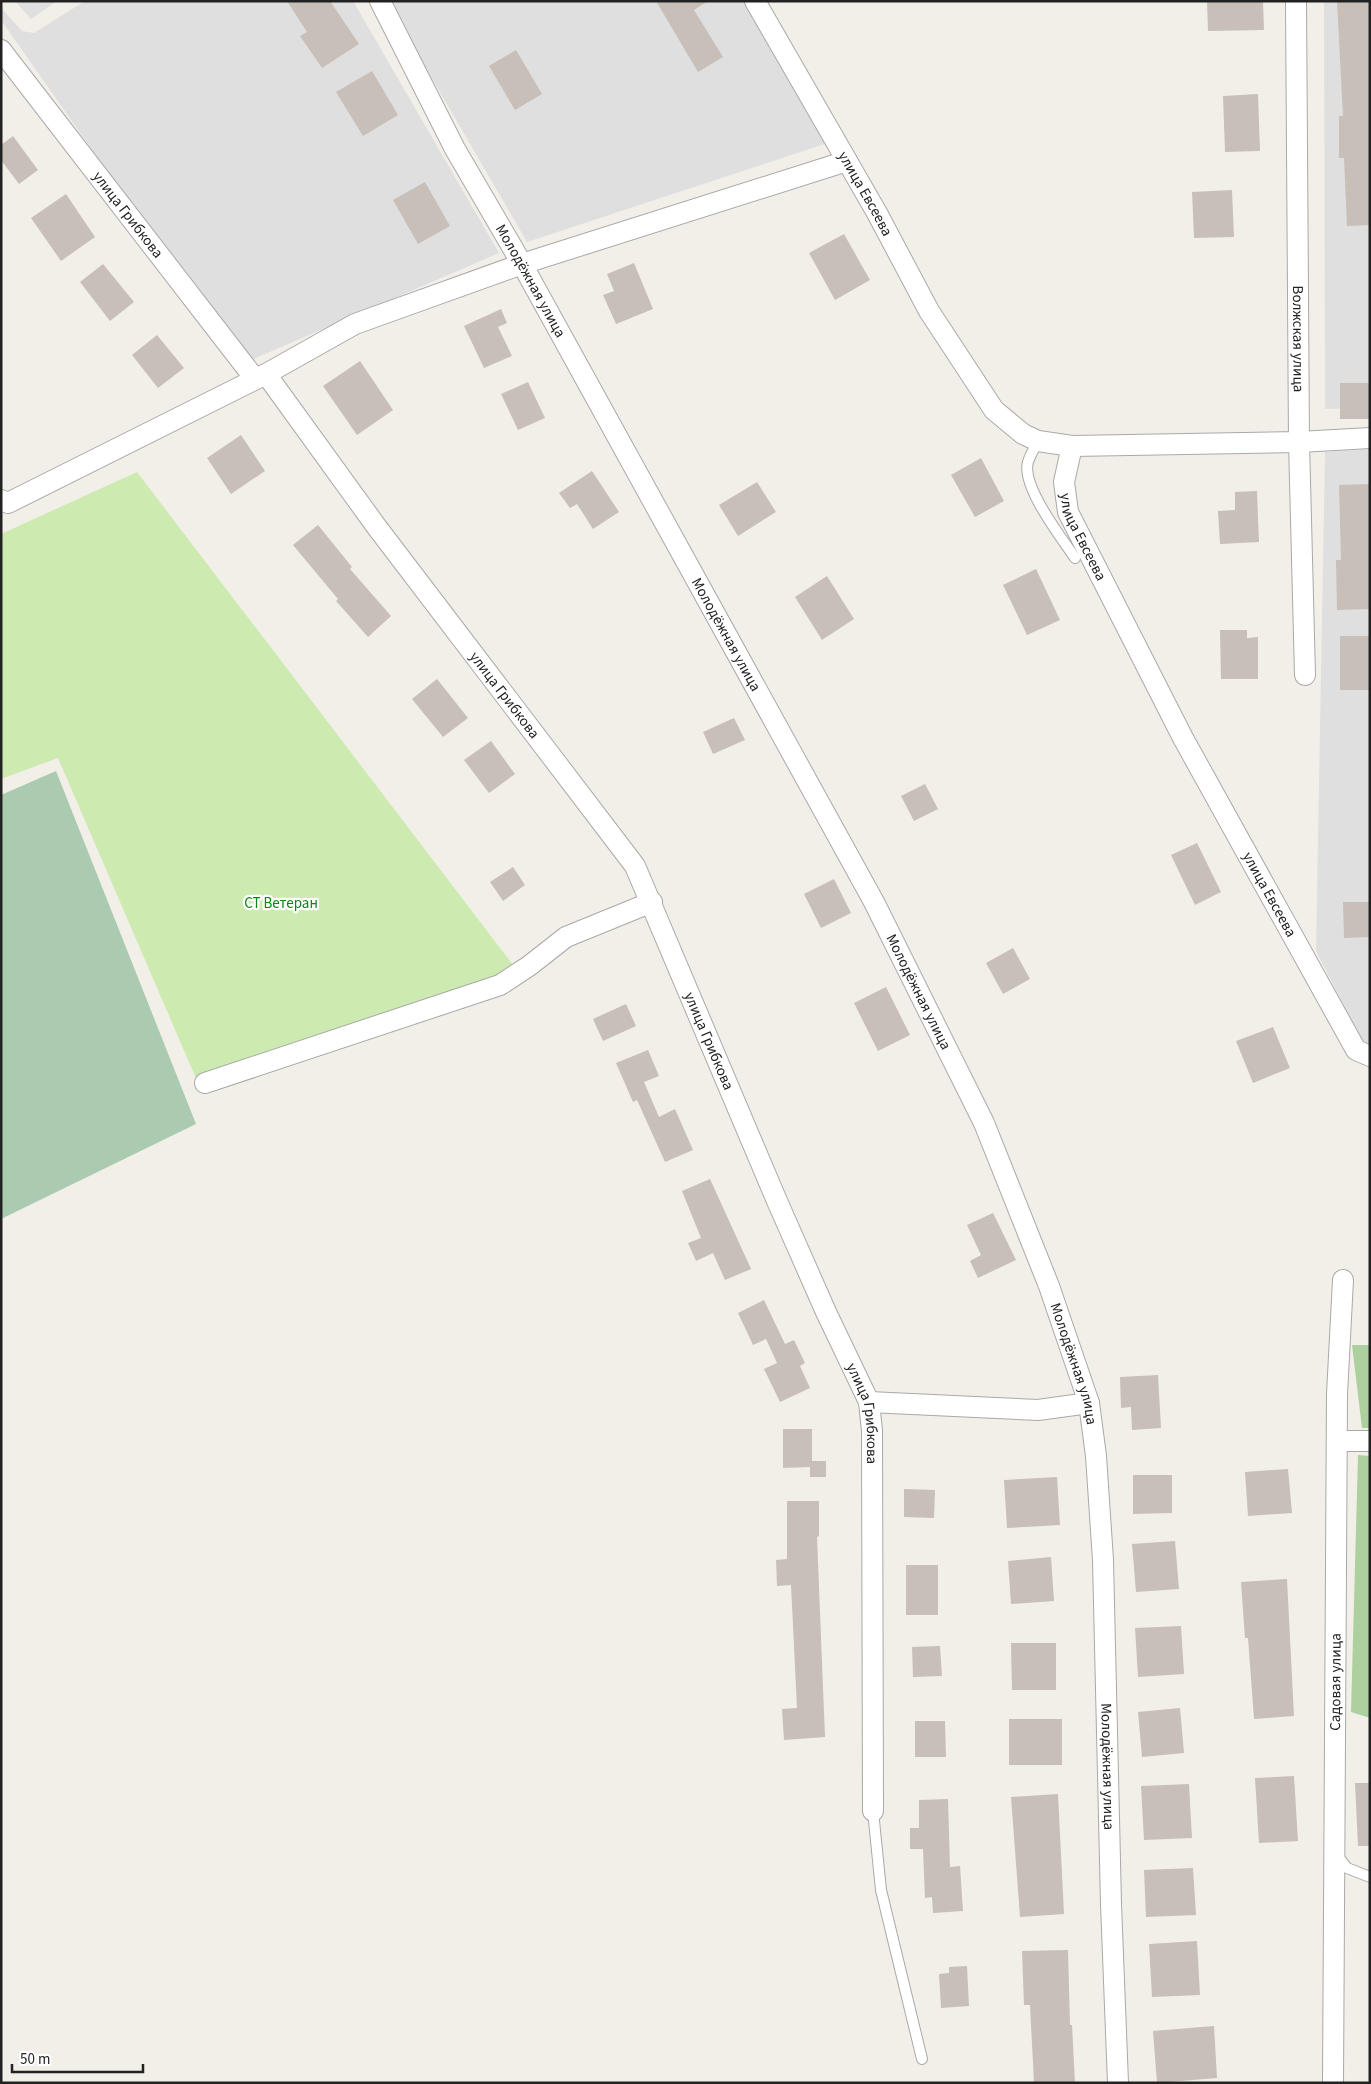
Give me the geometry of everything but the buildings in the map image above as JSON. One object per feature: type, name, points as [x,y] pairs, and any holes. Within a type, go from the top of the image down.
[{"type":"street","name":"Молодёжная улица","points":[[380,1],[455,149],[522,264],[874,902],[984,1123],[1049,1286],[1089,1403],[1096,1456],[1103,1560],[1111,1904],[1118,2083]]},
{"type":"street","name":"улица Евсеева","points":[[755,1],[847,161],[929,310],[994,410],[1023,434],[1038,441],[1072,446],[1064,482],[1068,512],[1086,549],[1183,738],[1356,1050],[1370,1056]]},
{"type":"street","name":"Волжская улица","points":[[1296,1],[1299,442],[1305,675]]},
{"type":"street","name":"улица Грибкова","points":[[1,50],[260,376],[523,721],[612,833],[635,866],[652,902],[777,1201],[826,1312],[870,1402],[872,1431],[873,1811]]},
{"type":"street","points":[[5,502],[260,376],[355,324],[522,264],[847,161]]},
{"type":"street","points":[[1072,446],[1299,442],[1370,438]]},
{"type":"street","points":[[205,1083],[500,985],[529,966],[566,937],[652,902]]},
{"type":"street","name":"Садовая улица","points":[[1333,2083],[1338,1394],[1343,1280]]},
{"type":"street","points":[[870,1402],[1038,1410],[1089,1403]]},
{"type":"street","points":[[1339,1441],[1370,1441]]},
{"type":"lane","points":[[1038,441],[1028,462],[1027,476],[1032,492],[1075,558]]},
{"type":"lane","points":[[873,1811],[881,1890],[922,2059]]},
{"type":"lane","points":[[1335,1854],[1347,1868],[1370,1877]]},
{"type":"shaded area","points":[[15,1],[57,1],[31,19]]},
{"type":"shaded area","points":[[85,1],[353,1],[499,253],[242,364],[1,20],[1,8],[22,31],[34,33]]},
{"type":"shaded area","points":[[387,1],[759,1],[840,139],[527,242]]},
{"type":"shaded area","points":[[1324,1],[1370,1],[1370,408],[1325,409]]},
{"type":"shaded area","points":[[1370,449],[1370,1056],[1316,951],[1325,452]]},
{"type":"green space","name":"СТ Ветеран","points":[[137,472],[520,974],[201,1090],[58,758],[1,779],[1,534]]},
{"type":"green space","points":[[56,771],[196,1124],[1,1219],[1,795]]},
{"type":"green space","points":[[1352,1345],[1370,1345],[1370,1428],[1362,1428]]},
{"type":"green space","points":[[1358,1455],[1370,1456],[1370,1718],[1351,1712]]}]
